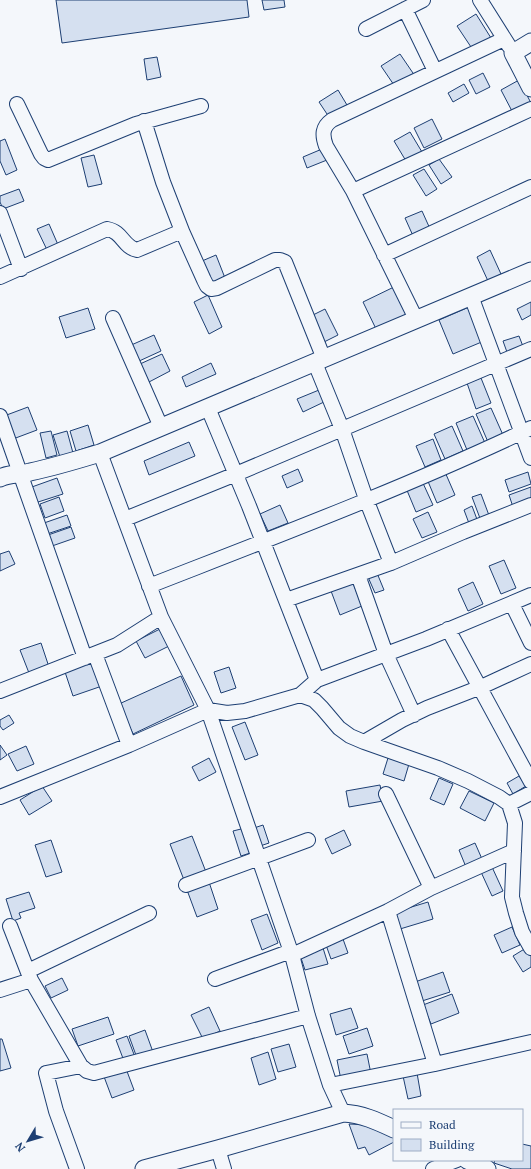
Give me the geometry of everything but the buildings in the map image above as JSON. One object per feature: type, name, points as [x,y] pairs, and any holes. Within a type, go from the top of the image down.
[{"type":"street","points":[[366,29],[423,0]]},
{"type":"street","points":[[480,0],[513,53],[531,88]]},
{"type":"street","points":[[405,9],[435,71]]},
{"type":"street","points":[[416,319],[353,191],[326,146],[323,138],[323,130],[332,120],[369,101],[504,39]]},
{"type":"street","points":[[513,53],[531,42]]},
{"type":"street","points":[[18,104],[41,154],[48,160],[144,122],[201,106]]},
{"type":"street","points":[[353,191],[531,109]]},
{"type":"street","points":[[144,122],[163,182],[182,231],[207,286],[211,289],[217,288],[275,260],[285,262],[366,499],[391,563]]},
{"type":"street","points":[[384,255],[531,187]]},
{"type":"street","points":[[0,213],[21,269]]},
{"type":"street","points":[[0,277],[21,269],[107,229],[119,233],[128,245],[137,250],[182,231]]},
{"type":"street","points":[[0,478],[7,474],[21,474],[45,469],[100,453],[531,271]]},
{"type":"street","points":[[471,296],[495,364],[526,430],[531,458]]},
{"type":"street","points":[[113,318],[161,427]]},
{"type":"street","points":[[125,519],[236,474],[531,349]]},
{"type":"street","points":[[208,408],[263,541],[317,680]]},
{"type":"street","points":[[0,416],[90,656],[129,745]]},
{"type":"street","points":[[149,586],[366,499],[526,430]]},
{"type":"street","points":[[100,453],[161,617],[208,710],[291,953],[308,1016],[330,1085],[344,1113]]},
{"type":"street","points":[[286,600],[391,563],[531,505]]},
{"type":"street","points":[[358,575],[386,654],[414,715]]},
{"type":"street","points":[[0,797],[129,745],[208,710],[227,713],[245,711],[300,695],[317,680],[512,604],[531,595]]},
{"type":"street","points":[[512,604],[531,643]]},
{"type":"street","points":[[0,691],[117,645],[161,617]]},
{"type":"street","points":[[448,629],[481,687],[531,782]]},
{"type":"street","points":[[364,742],[402,720],[427,708],[481,687],[531,664]]},
{"type":"street","points":[[300,695],[314,700],[339,728],[350,736],[468,781],[490,791],[509,804],[515,823],[512,897],[522,932],[531,948]]},
{"type":"street","points":[[509,804],[531,793]]},
{"type":"street","points":[[386,794],[431,888]]},
{"type":"street","points":[[186,885],[308,840]]},
{"type":"street","points":[[215,979],[291,953],[388,911],[431,888],[514,851]]},
{"type":"street","points":[[388,911],[435,1064]]},
{"type":"street","points":[[0,990],[149,913]]},
{"type":"street","points":[[10,926],[30,975],[81,1066],[87,1071],[94,1073],[308,1016]]},
{"type":"street","points":[[330,1085],[435,1064],[531,1042]]},
{"type":"street","points":[[77,1169],[56,1111],[46,1073],[81,1066]]},
{"type":"street","points":[[144,1169],[344,1113],[356,1114],[369,1118],[393,1129]]},
{"type":"street","points":[[218,1149],[224,1169]]},
{"type":"street","points":[[433,1169],[454,1161]]},
{"type":"street","points":[[469,1161],[487,1169]]}]
